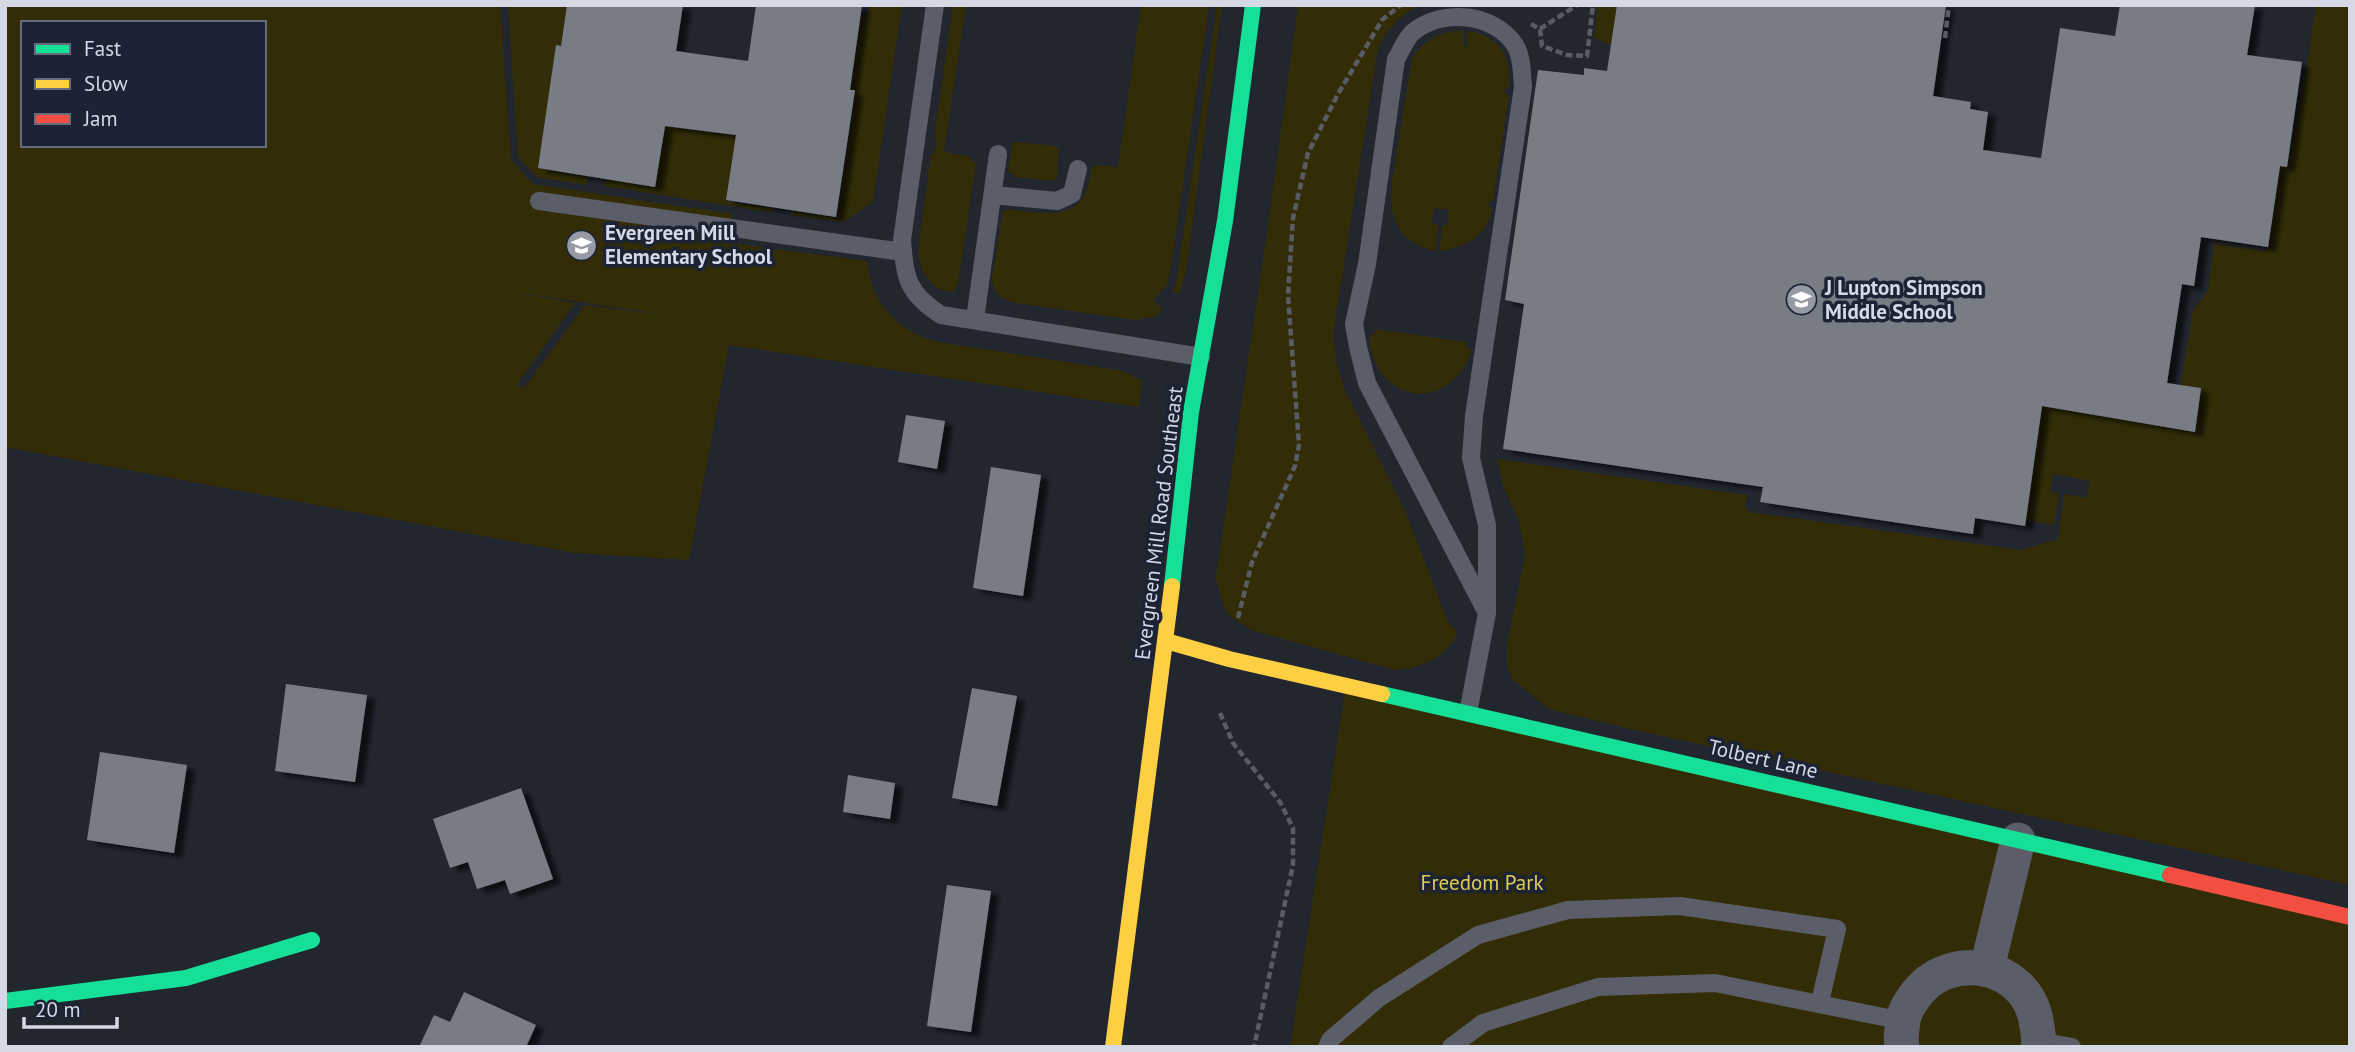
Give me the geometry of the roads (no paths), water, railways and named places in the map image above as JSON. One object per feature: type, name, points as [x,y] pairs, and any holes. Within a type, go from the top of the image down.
[{"type":"street","name":"Evergreen Mill Road Southeast","points":[[1113,1047],[1166,641],[1191,412],[1224,221],[1253,5]]},
{"type":"street","name":"Tolbert Lane","points":[[1166,641],[1228,659],[2350,917]]},
{"type":"street","points":[[1987,968],[2018,840]]},
{"type":"street","points":[[5,1001],[186,978],[312,940]]},
{"type":"street","points":[[1903,1034],[1905,1011],[1923,985],[1948,970],[1973,966],[1987,968],[2009,978],[2020,987],[2034,1007],[2050,1045]]},
{"type":"lane","points":[[935,5],[902,240],[904,272],[922,302],[941,315],[1201,356]]},
{"type":"lane","points":[[1468,713],[1487,612],[1487,525],[1471,458],[1474,416],[1523,87],[1515,46],[1499,29],[1483,21],[1460,16],[1434,22],[1413,33],[1396,59],[1367,264],[1354,324],[1367,383],[1487,612]]},
{"type":"lane","points":[[975,319],[998,155]]},
{"type":"lane","points":[[993,195],[1057,201],[1072,194],[1078,169]]},
{"type":"lane","points":[[538,201],[903,252]]},
{"type":"lane","points":[[1327,1047],[1330,1040],[1379,998],[1478,936],[1568,910],[1680,906],[1837,929],[1820,1002]]},
{"type":"lane","points":[[1451,1047],[1483,1023],[1598,987],[1714,983],[1820,1002],[1903,1034]]},
{"type":"place","name":"Evergreen Mill Elementary School","points":[[582,245]]},
{"type":"place","name":"J Lupton Simpson Middle School","points":[[1802,300]]},
{"type":"park label","name":"Freedom Park","points":[[1482,883]]}]
